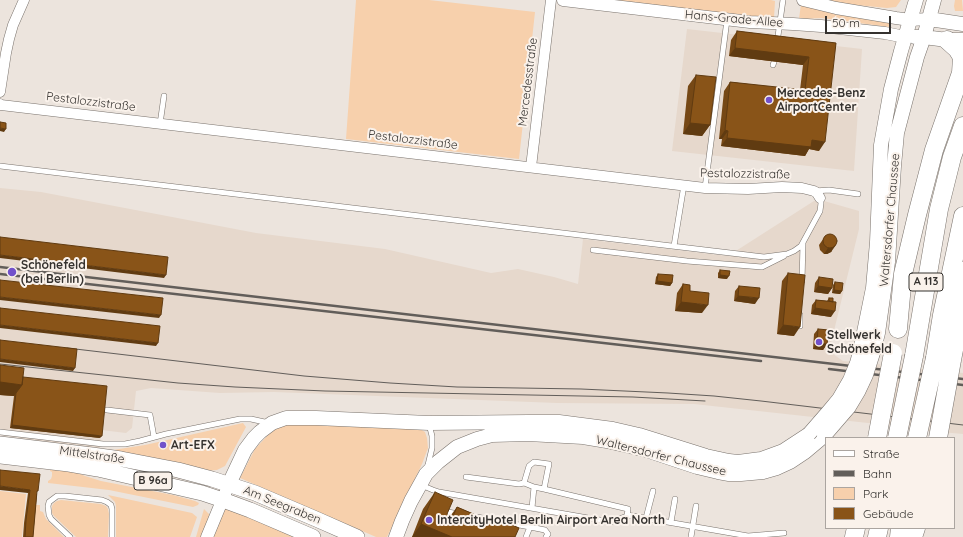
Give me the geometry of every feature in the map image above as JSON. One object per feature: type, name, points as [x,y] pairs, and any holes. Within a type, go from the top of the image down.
[{"type":"highway","points":[[898,329],[903,274],[918,208],[934,150],[962,72],[962,57],[956,49],[955,40]]},
{"type":"highway","name":"A 113","points":[[897,437],[914,356],[939,209],[952,157],[963,126]]},
{"type":"highway","points":[[877,437],[898,329],[931,226],[939,209]]},
{"type":"highway","name":"A 113","points":[[917,437],[935,358],[942,315],[962,223]]},
{"type":"highway","points":[[938,437],[952,360],[961,323],[959,312],[963,271]]},
{"type":"main road","name":"Waltersdorfer Chaussee","points":[[396,537],[411,501],[423,479],[438,462],[457,446],[492,435],[528,434],[583,437],[646,450],[697,467],[729,474],[763,472],[777,468],[790,462],[805,452],[824,436],[849,407],[866,376],[866,353],[877,242],[880,145],[891,90],[916,0]]},
{"type":"main road","name":"Waltersdorfer Chaussee","points":[[230,484],[249,444],[260,432],[272,423],[286,418],[429,423],[559,422],[613,429],[639,435],[706,456],[738,462],[761,459],[783,451],[809,434],[830,411],[839,398],[850,380],[857,363],[866,353],[878,333],[888,262],[897,132],[934,0]]},
{"type":"main road","points":[[929,19],[963,24]]},
{"type":"main road","points":[[905,37],[955,40]]},
{"type":"main road","name":"Mittelstraße","points":[[0,444],[92,455],[148,464],[178,470],[230,484]]},
{"type":"main road","name":"Mittelstraße","points":[[0,456],[98,469],[202,493],[223,500]]},
{"type":"main road","name":"Am Seegraben","points":[[230,484],[255,493],[357,537]]},
{"type":"main road","name":"Am Seegraben","points":[[223,500],[313,537]]},
{"type":"street","points":[[0,92],[9,39],[13,24],[24,0]]},
{"type":"street","name":"Mercedesstraße","points":[[531,167],[551,0]]},
{"type":"street","name":"Hans-Grade-Allee","points":[[564,0],[727,20],[820,26],[885,33],[905,37]]},
{"type":"street","points":[[803,0],[837,4],[896,18],[910,20],[929,19]]},
{"type":"street","name":"Pestalozzistraße","points":[[0,104],[705,188],[802,188],[817,194]]},
{"type":"street","points":[[207,537],[230,484]]},
{"type":"lane","points":[[776,45],[783,0]]},
{"type":"lane","points":[[705,188],[727,20]]},
{"type":"lane","points":[[160,124],[164,96]]},
{"type":"lane","points":[[0,166],[764,257],[787,254]]},
{"type":"lane","points":[[674,246],[684,185]]},
{"type":"lane","points":[[593,250],[687,261],[762,267],[794,251],[803,242],[820,211],[821,203],[817,194],[829,190],[858,194]]},
{"type":"lane","points":[[801,288],[803,242]]},
{"type":"lane","points":[[800,326],[801,311]]},
{"type":"lane","points":[[107,410],[150,416],[154,437]]},
{"type":"lane","points":[[0,432],[103,444],[125,444],[240,419],[251,419],[272,423]]},
{"type":"lane","name":"Waltersdorfer Chaussee","points":[[423,479],[432,448],[432,436],[429,423]]},
{"type":"lane","points":[[524,482],[528,466],[534,462],[549,464],[544,489]]},
{"type":"lane","points":[[466,477],[519,484],[524,482],[534,487],[628,508],[627,515]]},
{"type":"lane","points":[[423,479],[433,490],[440,492],[611,522],[627,515],[748,536],[784,533]]},
{"type":"lane","points":[[532,508],[534,487]]},
{"type":"lane","points":[[646,518],[653,491]]},
{"type":"lane","points":[[70,537],[51,519],[49,515],[48,506],[56,496],[102,500],[107,502],[112,508],[112,537]]},
{"type":"lane","points":[[671,522],[675,499]]},
{"type":"lane","points":[[691,537],[696,506]]},
{"type":"lane","points":[[440,510],[462,514]]},
{"type":"lane","points":[[469,516],[545,530],[548,534],[546,537]]},
{"type":"lane","points":[[526,537],[530,527]]},
{"type":"shaded area","name":"Mercedes-Benz AirportCenter","points":[[687,29],[862,49],[854,171],[672,151]]},
{"type":"shaded area","points":[[0,188],[41,192],[256,233],[385,249],[491,273],[518,269],[578,284],[583,239],[728,256],[817,199],[859,211],[859,229],[829,351],[843,361],[963,373],[963,434],[694,404],[557,403],[274,392],[220,393],[151,388],[136,391],[132,428],[126,433],[101,430],[100,450],[0,435]]},
{"type":"green space","points":[[356,0],[429,0],[535,12],[519,159],[346,139]]},
{"type":"green space","points":[[600,0],[775,1],[774,18],[767,19]]},
{"type":"green space","points":[[825,0],[901,0],[896,7],[887,8],[846,4]]},
{"type":"green space","points":[[955,0],[962,0],[963,11],[955,11]]},
{"type":"green space","points":[[801,4],[891,22],[889,27],[822,18],[799,19]]},
{"type":"green space","points":[[243,423],[246,427],[225,466],[217,470],[203,471],[113,450],[145,445]]},
{"type":"green space","points":[[300,424],[420,429],[425,432],[428,448],[422,464],[387,537],[376,537],[240,478],[255,449],[269,434],[280,426]]},
{"type":"green space","points":[[50,469],[71,470],[101,481],[173,495],[199,503],[193,507],[109,490],[48,483],[52,476]]},
{"type":"green space","points":[[0,491],[26,494],[22,537],[0,537]]},
{"type":"green space","points":[[108,495],[192,513],[197,517],[190,537],[116,537],[116,506],[115,502]]},
{"type":"green space","points":[[61,500],[101,504],[106,506],[109,514],[108,537],[76,537],[52,513],[52,506],[54,503]]},
{"type":"green space","points":[[36,505],[40,505],[40,511],[43,512],[46,519],[64,537],[33,537]]},
{"type":"green space","points":[[224,506],[298,537],[211,537]]},
{"type":"green space","points":[[204,509],[209,514],[210,518],[202,537],[196,537]]},
{"type":"building","points":[[737,31],[836,43],[825,142],[812,140],[811,147],[727,138],[728,131],[725,130],[730,82],[805,90],[809,57],[735,48]]},
{"type":"building","points":[[696,75],[716,77],[710,125],[690,123]]},
{"type":"building","points":[[0,122],[6,123],[6,129],[0,128]]},
{"type":"building","points":[[830,234],[835,236],[837,241],[835,246],[830,248],[825,246],[823,241],[825,236]]},
{"type":"building","points":[[0,237],[168,257],[166,275],[0,255]]},
{"type":"building","points":[[720,270],[730,271],[729,276],[720,275]]},
{"type":"building","points":[[788,273],[805,275],[800,327],[783,325]]},
{"type":"building","points":[[658,274],[673,275],[672,283],[657,281]]},
{"type":"building","points":[[819,277],[833,279],[832,288],[818,286]]},
{"type":"building","points":[[0,280],[163,298],[161,315],[0,297]]},
{"type":"building","points":[[835,282],[843,283],[842,291],[834,290]]},
{"type":"building","points":[[683,284],[690,285],[690,291],[709,293],[708,305],[681,302]]},
{"type":"building","points":[[739,286],[760,288],[759,298],[738,296]]},
{"type":"building","points":[[829,298],[833,298],[833,302],[829,301]]},
{"type":"building","points":[[816,300],[836,302],[835,311],[815,308]]},
{"type":"building","points":[[0,308],[160,326],[158,343],[0,325]]},
{"type":"building","points":[[818,329],[829,330],[827,344],[817,343]]},
{"type":"building","points":[[0,340],[77,349],[75,368],[0,359]]},
{"type":"building","points":[[0,365],[24,368],[22,385],[0,382]]},
{"type":"building","points":[[23,377],[107,386],[102,436],[12,425],[16,393],[22,385]]},
{"type":"building","points":[[0,470],[40,474],[33,537],[25,537],[30,490],[0,486]]},
{"type":"building","points":[[435,492],[453,500],[447,514],[453,516],[457,507],[499,525],[501,520],[519,528],[515,537],[452,537],[421,524]]},
{"type":"tram line","points":[[67,348],[304,376],[457,387],[581,389],[714,396],[963,425]]},
{"type":"tram line","points":[[0,364],[178,383],[235,387],[325,391],[633,397],[705,401]]},
{"type":"railway","points":[[0,267],[963,379]]},
{"type":"railway","points":[[0,274],[761,361]]},
{"type":"railway","points":[[829,369],[963,385]]},
{"type":"place","name":"Mercedes-Benz AirportCenter","points":[[769,100]]},
{"type":"place","name":"Schönefeld (bei Berlin)","points":[[12,272]]},
{"type":"place","name":"Stellwerk Schönefeld","points":[[819,342]]},
{"type":"place","name":"Art-EFX","points":[[163,445]]},
{"type":"place","name":"IntercityHotel Berlin Airport Area North","points":[[429,520]]}]
